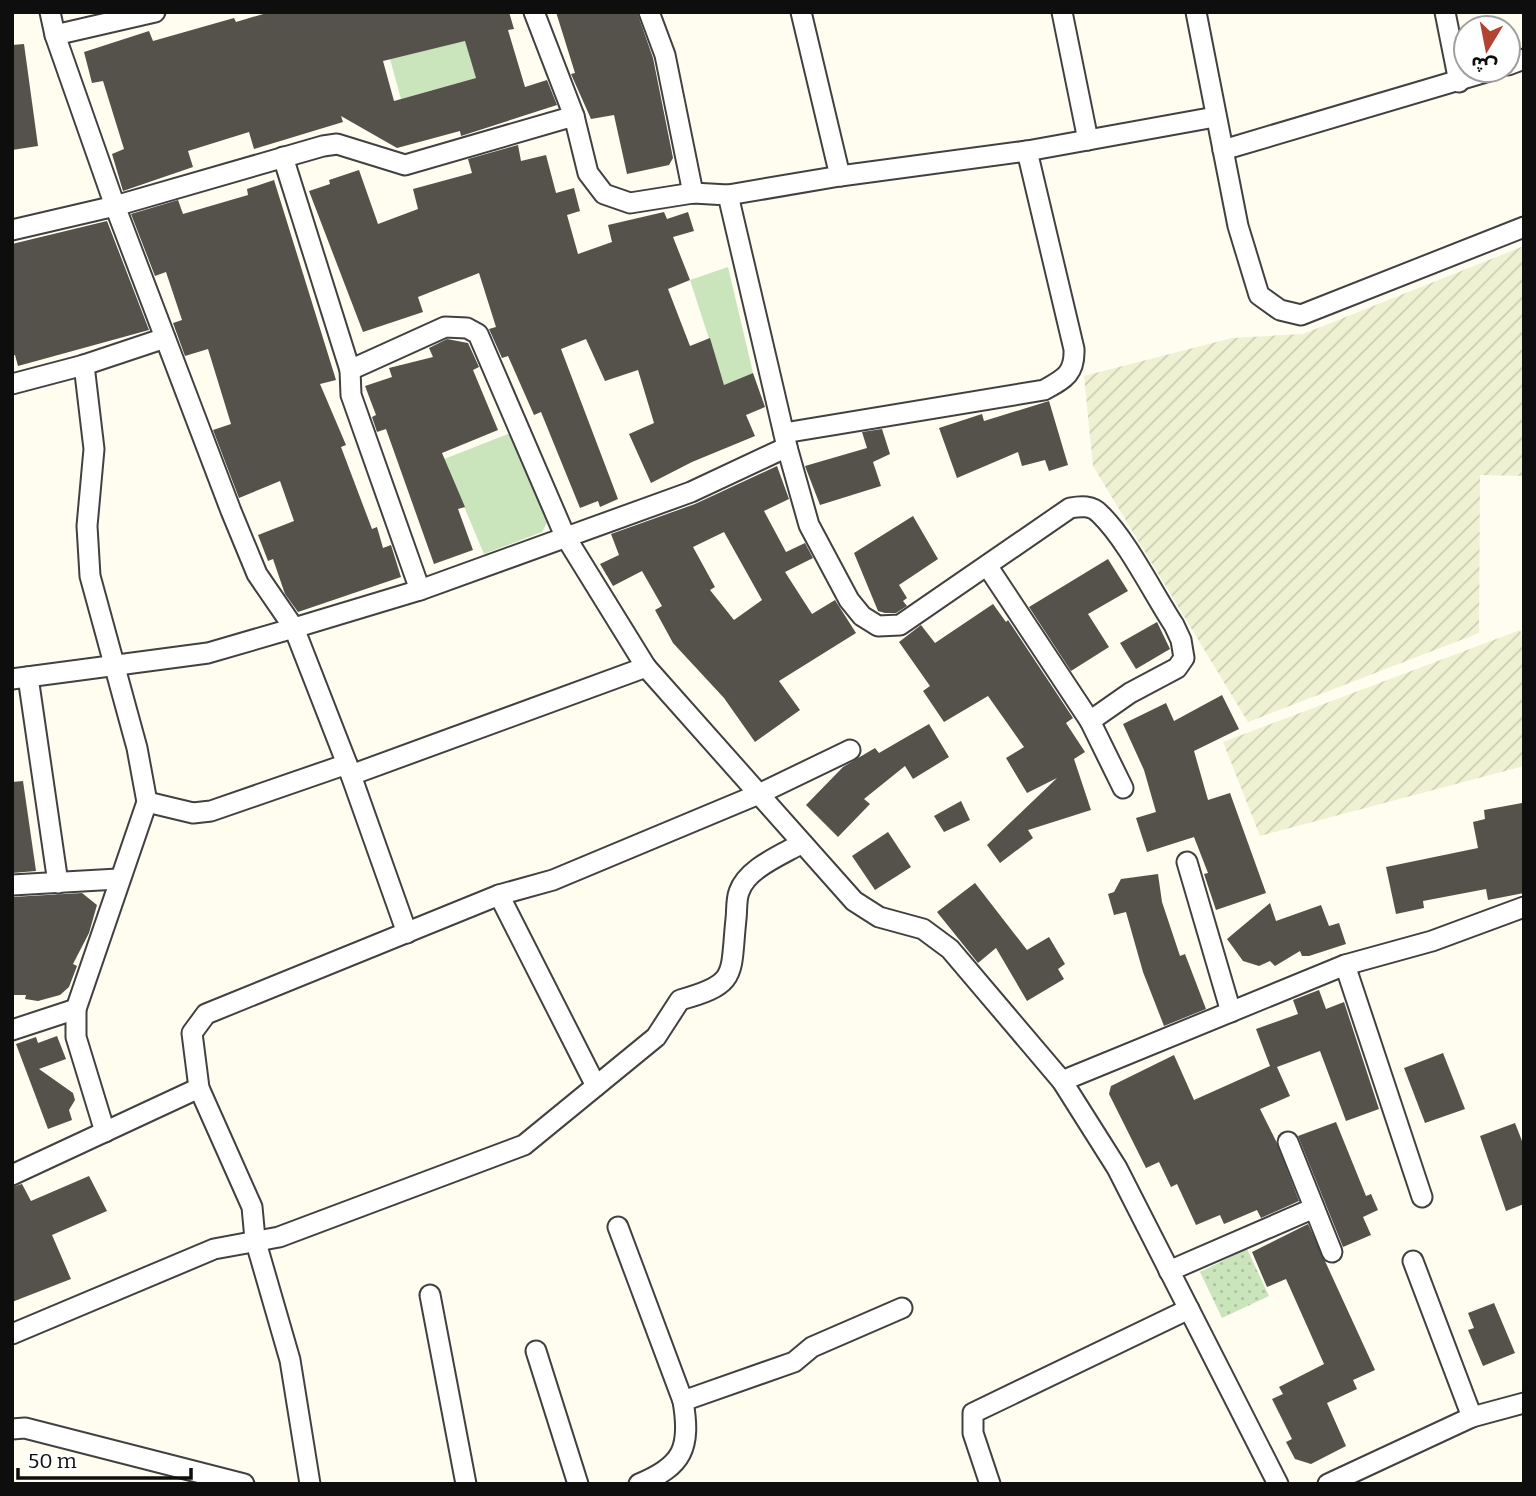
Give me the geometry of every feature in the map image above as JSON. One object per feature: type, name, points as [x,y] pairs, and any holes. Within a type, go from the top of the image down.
[{"type":"street","points":[[50,12],[55,35],[165,338],[257,574],[294,628],[349,769],[407,933]]},
{"type":"street","points":[[55,35],[155,12]]},
{"type":"street","points":[[534,12],[574,116],[588,173],[604,194],[630,203],[693,193],[728,195],[841,176],[1027,151],[1216,117]]},
{"type":"street","points":[[649,12],[665,55],[693,193]]},
{"type":"street","points":[[801,12],[841,176]]},
{"type":"street","points":[[1062,12],[1087,139]]},
{"type":"street","points":[[1196,12],[1238,226],[1259,295],[1280,310],[1301,315],[1524,227]]},
{"type":"street","points":[[1445,12],[1452,47]]},
{"type":"street","points":[[1223,150],[1452,84]]},
{"type":"street","points":[[12,230],[115,205],[337,144],[405,165],[574,116]]},
{"type":"street","points":[[58,883],[20,678],[208,653],[420,590],[691,492],[786,440],[1044,390],[1067,378],[1074,364],[1074,349],[1027,151]]},
{"type":"street","points":[[283,157],[350,370],[351,395],[420,590]]},
{"type":"street","points":[[728,195],[809,525],[849,600],[862,616],[878,626],[900,625],[988,567],[1070,508],[1084,505],[1099,512],[1174,625],[1181,640],[1184,658],[1177,668],[1130,693],[1090,720]]},
{"type":"street","points":[[350,370],[446,327],[467,328],[478,334],[565,536],[646,667],[854,901],[879,917],[923,929],[950,948],[1062,1081],[1117,1168],[1278,1484]]},
{"type":"street","points":[[12,384],[84,365],[165,338]]},
{"type":"street","points":[[84,365],[94,449],[88,526],[90,576],[137,748],[147,802],[118,879],[76,1009],[76,1037],[105,1132]]},
{"type":"street","points":[[988,567],[1090,720],[1123,788]]},
{"type":"street","points":[[147,802],[193,813],[211,811],[349,769],[646,667]]},
{"type":"street","points":[[310,1484],[289,1360],[255,1239],[252,1207],[199,1088],[192,1032],[206,1014],[499,895],[554,880],[759,794],[850,750]]},
{"type":"street","points":[[12,1334],[214,1249],[255,1239],[279,1237],[524,1145],[656,1037],[680,1000],[712,992],[723,983],[730,972],[739,892],[751,874],[802,843]]},
{"type":"street","points":[[1187,862],[1231,1012]]},
{"type":"street","points":[[12,886],[118,879]]},
{"type":"street","points":[[499,895],[596,1086]]},
{"type":"street","points":[[1062,1081],[1345,965],[1432,941],[1524,906]]},
{"type":"street","points":[[1345,965],[1422,1197]]},
{"type":"street","points":[[12,1030],[76,1009]]},
{"type":"street","points":[[12,1175],[199,1088]]},
{"type":"street","points":[[1288,1142],[1332,1252]]},
{"type":"street","points":[[1169,1271],[1314,1208]]},
{"type":"street","points":[[618,1227],[682,1401],[686,1443],[676,1462],[639,1484]]},
{"type":"street","points":[[1413,1261],[1472,1417]]},
{"type":"street","points":[[430,1295],[466,1484]]},
{"type":"street","points":[[682,1401],[794,1362],[812,1347],[902,1308]]},
{"type":"street","points":[[990,1484],[973,1433],[973,1413],[1189,1309]]},
{"type":"street","points":[[536,1351],[578,1484]]},
{"type":"street","points":[[1328,1484],[1472,1417],[1524,1403]]},
{"type":"street","points":[[12,1429],[25,1428],[244,1484]]},
{"type":"green space","points":[[465,41],[476,78],[401,99],[390,59]]},
{"type":"green space","points":[[1524,246],[1524,476],[1480,475],[1479,633],[1248,722],[1093,466],[1084,376],[1232,338],[1303,334]]},
{"type":"green space","points":[[728,267],[753,373],[724,385],[690,280]]},
{"type":"green space","points":[[513,432],[549,519],[542,532],[484,554],[444,459]]},
{"type":"green space","points":[[1520,630],[1524,643],[1524,766],[1260,836],[1223,742]]},
{"type":"green space","points":[[1247,1249],[1269,1296],[1222,1318],[1200,1272]]},
{"type":"building","points":[[270,12],[509,12],[514,29],[508,30],[525,87],[547,80],[557,105],[461,136],[460,131],[397,148],[341,116],[343,122],[254,149],[249,132],[188,151],[193,167],[123,191],[112,154],[124,149],[103,81],[92,83],[84,52],[149,31],[153,41],[234,18],[236,22]],"holes":[[[465,41],[476,78],[394,101],[383,61]]]},
{"type":"building","points":[[556,12],[637,12],[653,58],[673,158],[669,165],[627,174],[614,115],[591,119],[571,74],[575,73]]},
{"type":"building","points":[[24,44],[38,146],[12,150],[12,45]]},
{"type":"building","points":[[518,145],[521,161],[546,155],[556,193],[574,188],[580,211],[567,215],[578,254],[612,242],[608,225],[664,212],[667,219],[688,212],[694,231],[673,237],[690,280],[668,289],[690,346],[710,338],[724,385],[753,373],[765,407],[746,415],[755,436],[692,462],[651,483],[629,434],[654,423],[638,370],[605,381],[586,339],[561,349],[618,499],[600,507],[598,501],[580,508],[541,412],[534,415],[508,356],[502,358],[489,329],[496,327],[479,273],[418,297],[423,312],[363,332],[309,191],[330,184],[329,180],[359,170],[378,224],[418,209],[413,189],[472,173],[468,159]]},
{"type":"building","points":[[274,180],[336,380],[320,384],[346,445],[341,447],[372,529],[377,527],[383,548],[391,545],[401,577],[298,612],[285,594],[273,559],[268,561],[258,535],[294,521],[280,481],[239,498],[213,430],[231,424],[208,349],[185,356],[173,323],[182,320],[166,272],[155,276],[131,214],[178,200],[183,214],[248,195],[247,189]]},
{"type":"building","points":[[107,221],[149,330],[18,366],[15,355],[12,356],[12,244]]},
{"type":"building","points":[[447,339],[468,343],[479,367],[473,370],[498,430],[442,453],[465,507],[458,509],[473,550],[434,564],[386,429],[377,432],[372,417],[376,415],[365,386],[392,377],[389,368],[433,357],[429,348]]},
{"type":"building","points":[[1049,401],[1068,465],[1049,471],[1045,460],[1022,466],[1018,452],[957,478],[939,428],[982,414],[984,421]]},
{"type":"building","points":[[882,429],[890,454],[873,462],[881,486],[820,505],[805,466],[867,448],[862,432]]},
{"type":"building","points":[[777,466],[789,499],[764,511],[786,552],[805,543],[813,558],[785,572],[812,614],[835,600],[856,633],[779,681],[800,710],[755,742],[724,698],[673,643],[655,610],[662,606],[642,571],[613,586],[600,564],[619,555],[611,534],[695,504]],"holes":[[[724,532],[762,600],[734,620],[710,590],[715,587],[693,547]]]},
{"type":"building","points":[[913,516],[938,559],[899,585],[907,598],[903,601],[907,606],[896,613],[878,611],[854,553]]},
{"type":"building","points":[[1108,559],[1128,591],[1088,614],[1109,647],[1071,671],[1029,607]]},
{"type":"building","points":[[993,604],[1006,622],[1008,620],[1073,718],[1066,723],[1085,752],[1074,759],[1091,810],[1028,830],[1033,838],[1000,863],[987,845],[1057,778],[1027,793],[1006,758],[1024,747],[988,696],[944,722],[923,691],[930,686],[899,642],[921,625],[935,643]]},
{"type":"building","points":[[1157,622],[1170,649],[1136,669],[1120,643]]},
{"type":"building","points":[[1222,695],[1239,729],[1194,751],[1208,800],[1230,793],[1266,893],[1216,910],[1204,874],[1208,873],[1194,837],[1147,852],[1136,818],[1156,812],[1144,770],[1123,724],[1166,703],[1174,721]]},
{"type":"building","points":[[929,724],[949,757],[913,779],[905,766],[864,799],[870,804],[838,837],[806,805],[843,767],[875,748],[879,753]]},
{"type":"building","points":[[23,781],[36,871],[12,873],[12,782]]},
{"type":"building","points":[[961,801],[970,820],[944,832],[934,816]]},
{"type":"building","points":[[1522,803],[1524,893],[1488,900],[1486,889],[1423,901],[1424,908],[1396,914],[1386,867],[1478,848],[1473,822],[1485,819],[1484,810]]},
{"type":"building","points":[[888,832],[911,867],[875,890],[852,856]]},
{"type":"building","points":[[1158,874],[1162,902],[1180,956],[1185,954],[1206,1009],[1164,1026],[1143,972],[1126,912],[1114,915],[1108,894],[1114,892],[1121,879]]},
{"type":"building","points":[[975,883],[1027,950],[1049,937],[1065,964],[1058,969],[1064,979],[1027,1001],[996,948],[978,963],[937,912]]},
{"type":"building","points":[[82,893],[97,905],[89,933],[73,964],[77,966],[69,987],[60,995],[38,1001],[25,999],[26,995],[12,995],[12,897]]},
{"type":"building","points":[[1270,903],[1276,921],[1321,905],[1329,926],[1339,923],[1346,944],[1309,956],[1302,956],[1300,951],[1275,966],[1270,961],[1259,966],[1243,961],[1227,939]]},
{"type":"building","points":[[1319,990],[1326,1009],[1344,1002],[1379,1109],[1346,1121],[1320,1051],[1277,1067],[1290,1096],[1260,1109],[1276,1141],[1299,1201],[1261,1218],[1257,1210],[1224,1224],[1220,1215],[1196,1225],[1177,1184],[1171,1187],[1159,1162],[1146,1168],[1109,1094],[1111,1086],[1174,1055],[1194,1100],[1270,1066],[1256,1029],[1298,1014],[1293,1000]]},
{"type":"building","points":[[57,1036],[66,1059],[39,1069],[73,1093],[75,1100],[69,1110],[72,1120],[48,1129],[16,1044],[36,1037],[38,1043]]},
{"type":"building","points":[[1443,1053],[1465,1109],[1425,1123],[1404,1068]]},
{"type":"building","points":[[1336,1122],[1366,1196],[1371,1194],[1378,1210],[1363,1217],[1371,1235],[1343,1247],[1298,1136]]},
{"type":"building","points":[[1515,1123],[1524,1146],[1524,1204],[1506,1211],[1480,1136]]},
{"type":"building","points":[[89,1176],[107,1211],[52,1235],[71,1279],[12,1302],[12,1187],[22,1184],[31,1201]]},
{"type":"building","points":[[1308,1224],[1375,1370],[1353,1380],[1357,1389],[1327,1403],[1346,1446],[1311,1464],[1295,1459],[1286,1442],[1292,1439],[1272,1399],[1283,1394],[1279,1387],[1324,1364],[1286,1279],[1267,1287],[1252,1252]]},
{"type":"building","points":[[1494,1303],[1515,1353],[1483,1366],[1468,1330],[1474,1328],[1468,1313]]}]
